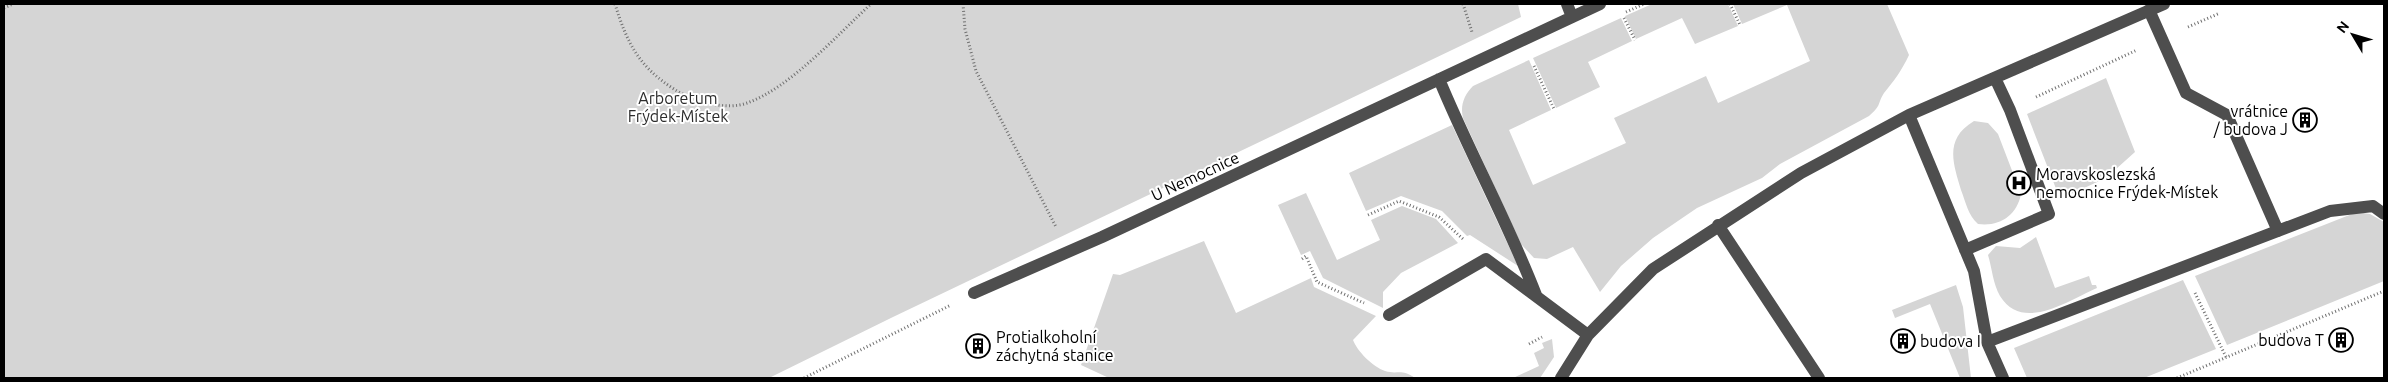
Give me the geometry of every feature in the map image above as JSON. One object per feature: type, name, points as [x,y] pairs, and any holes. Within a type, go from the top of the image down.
[{"type":"street","points":[[1567,4],[1572,17]]},
{"type":"street","name":"U Nemocnice","points":[[974,293],[1069,252],[1600,4]]},
{"type":"street","points":[[1561,378],[1588,335],[1653,269],[1718,225],[1801,173],[1909,115],[2164,4]]},
{"type":"street","points":[[2149,10],[2186,93],[2227,115],[2278,231]]},
{"type":"street","points":[[1965,250],[2048,214],[2010,110],[1995,78]]},
{"type":"street","points":[[1439,79],[1457,122],[1524,263],[1537,296]]},
{"type":"street","points":[[1909,115],[1974,271],[1987,342],[2003,378]]},
{"type":"street","points":[[1987,342],[2330,210],[2373,206],[2384,214]]},
{"type":"street","points":[[1718,225],[1819,378]]},
{"type":"street","points":[[1389,315],[1486,259],[1588,335]]},
{"type":"path","points":[[4,8],[14,4]]},
{"type":"path","points":[[615,4],[626,34],[653,76],[687,98],[716,105],[745,104],[772,91],[793,77],[871,4]]},
{"type":"path","points":[[963,4],[965,29],[976,71],[1069,252]]},
{"type":"path","points":[[1730,4],[1740,25]]},
{"type":"path","points":[[2010,110],[2220,13]]},
{"type":"path","points":[[1622,14],[1635,40]]},
{"type":"path","points":[[1530,58],[1554,109]]},
{"type":"path","points":[[1368,215],[1399,201],[1439,216],[1486,259]]},
{"type":"path","points":[[1302,259],[1306,256],[1317,282],[1389,315]]},
{"type":"path","points":[[2183,267],[2226,357]]},
{"type":"path","points":[[2177,378],[2384,291]]},
{"type":"path","points":[[804,378],[974,293]]},
{"type":"green space","name":"Arboretum Frýdek-Místek","points":[[4,4],[1518,4],[1521,17],[769,378],[4,378]]},
{"type":"green space","points":[[1652,4],[1728,4],[1738,26],[1695,44],[1682,18],[1636,39],[1625,16]]},
{"type":"green space","points":[[1733,4],[1887,4],[1909,55],[1904,66],[1884,93],[1878,107],[1869,116],[1780,164],[1762,178],[1697,208],[1653,238],[1621,266],[1600,292],[1573,247],[1547,259],[1534,258],[1521,244],[1463,118],[1462,105],[1470,89],[1529,60],[1551,110],[1509,130],[1533,185],[1626,143],[1614,118],[1706,76],[1718,103],[1810,61],[1787,5],[1742,24]]},
{"type":"green space","points":[[1621,18],[1632,41],[1588,62],[1600,87],[1556,108],[1533,58]]},
{"type":"green space","points":[[2106,78],[2135,152],[2106,178],[2060,199],[2027,114]]},
{"type":"green space","points":[[1974,121],[1988,123],[1998,134],[2021,194],[2016,208],[2011,214],[1993,224],[1978,224],[1972,217],[1955,170],[1953,152],[1958,136],[1964,128]]},
{"type":"green space","points":[[1452,125],[1518,266],[1470,235],[1467,236],[1442,211],[1401,196],[1366,211],[1349,173]]},
{"type":"green space","points":[[1306,193],[1337,260],[1380,240],[1371,220],[1402,206],[1436,219],[1458,243],[1401,273],[1383,292],[1383,308],[1323,278],[1310,251],[1301,255],[1278,205]]},
{"type":"green space","points":[[2357,212],[2370,214],[2384,222],[2384,281],[2227,345],[2195,276]]},
{"type":"green space","points":[[2036,237],[2055,288],[2089,276],[2092,285],[2096,285],[2097,288],[2060,306],[2047,310],[2033,313],[2021,312],[2010,307],[2000,296],[1994,281],[1988,255],[1996,246],[2020,248]]},
{"type":"green space","points":[[1204,241],[1236,313],[1311,278],[1314,287],[1376,316],[1353,340],[1366,358],[1385,371],[1403,372],[1415,378],[1109,378],[1081,365],[1113,274],[1120,275]]},
{"type":"green space","points":[[2183,280],[2216,349],[2144,378],[2027,378],[2014,348]]},
{"type":"green space","points":[[1956,285],[1963,307],[1971,378],[1960,378],[1930,304],[1895,318],[1892,310]]},
{"type":"green space","points":[[1552,339],[1554,357],[1540,378],[1513,378],[1539,366],[1534,353],[1544,348],[1542,343]]},
{"type":"place","name":"vrátnice / budova J","points":[[2305,120]]},
{"type":"place","name":"Moravskoslezská nemocnice Frýdek-Místek","points":[[2019,183]]},
{"type":"place","name":"budova T","points":[[2341,340]]},
{"type":"place","name":"budova I","points":[[1903,341]]},
{"type":"place","name":"Protialkoholní záchytná stanice","points":[[978,346]]}]
